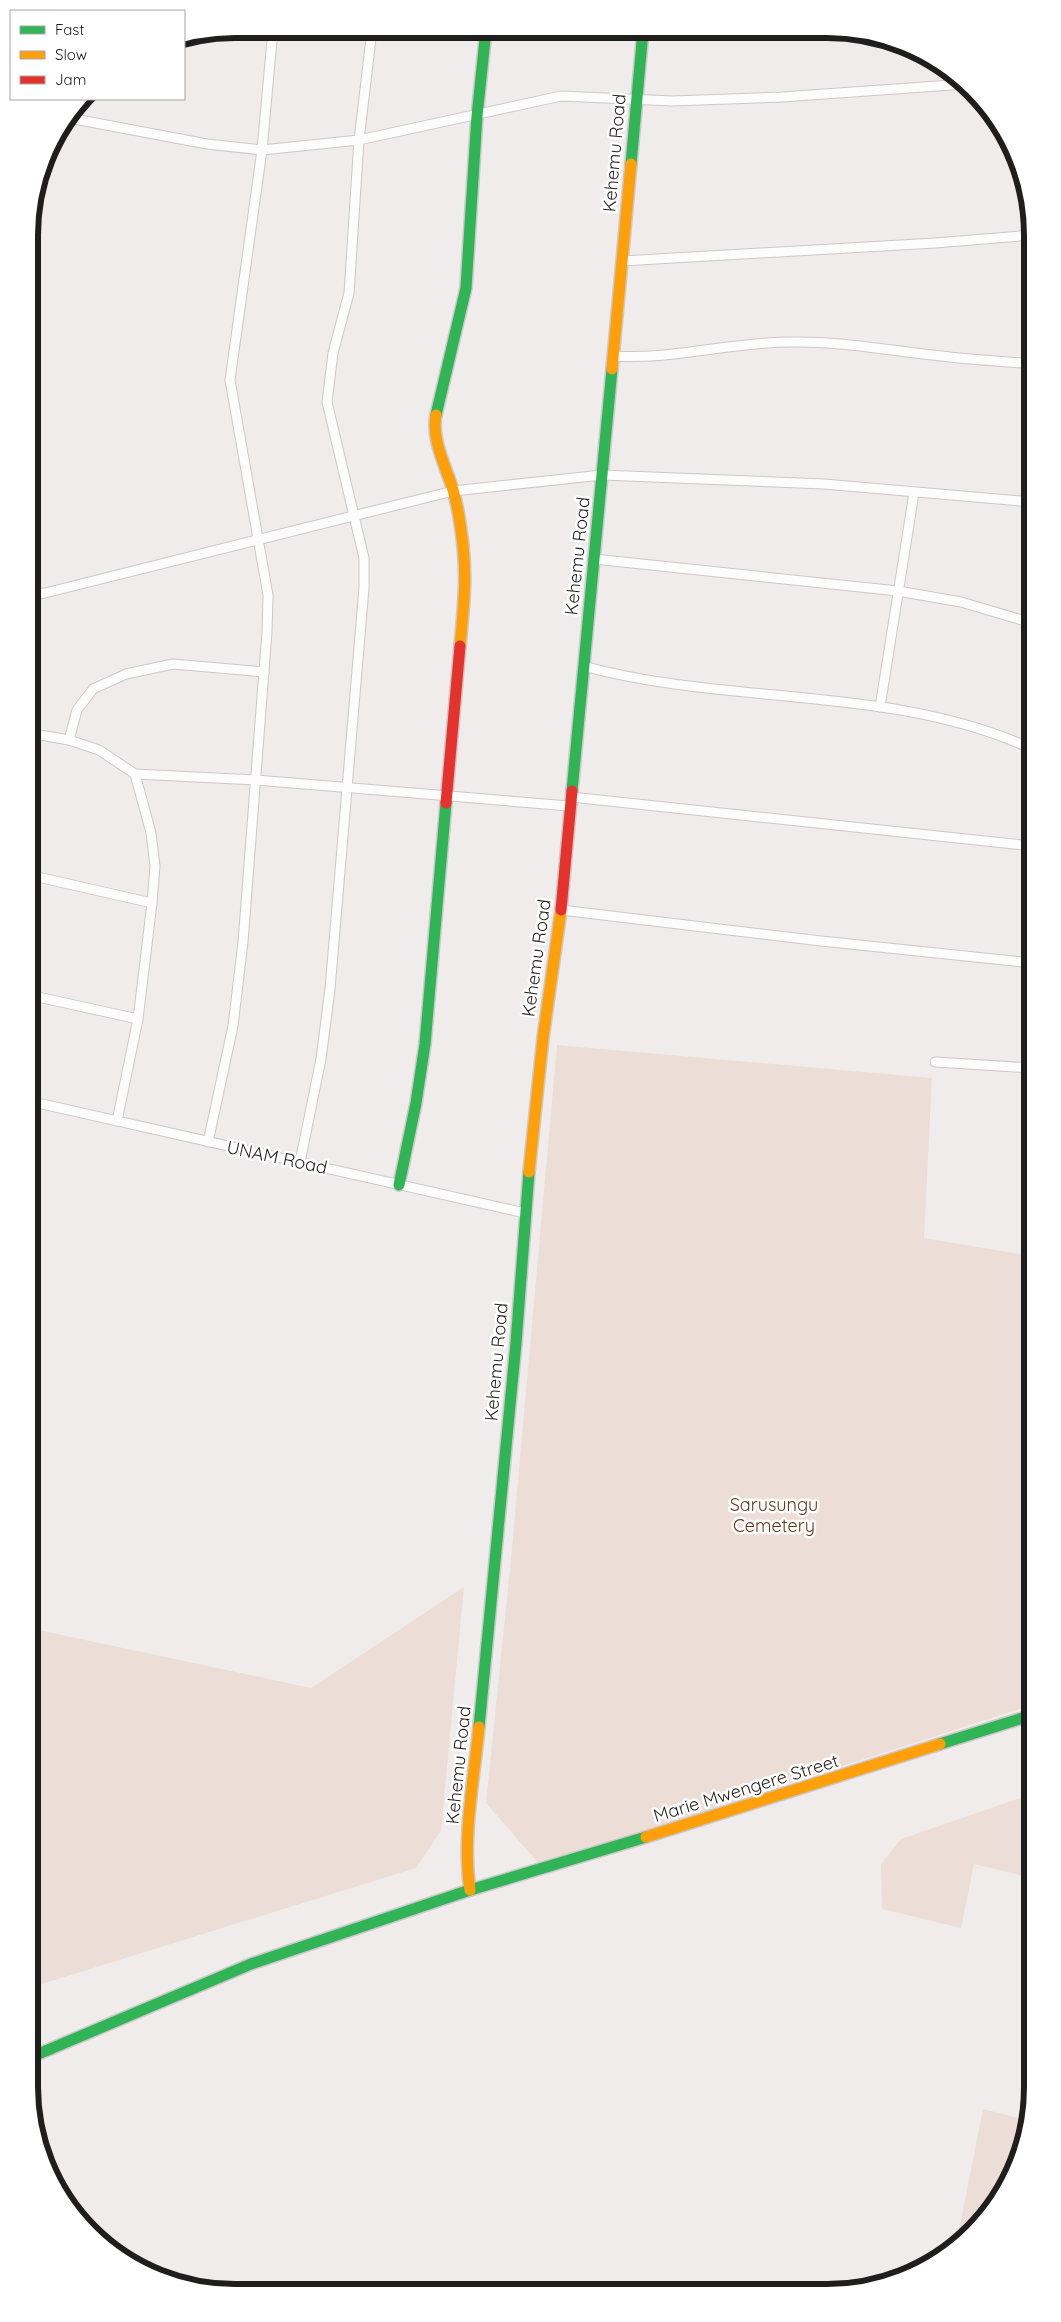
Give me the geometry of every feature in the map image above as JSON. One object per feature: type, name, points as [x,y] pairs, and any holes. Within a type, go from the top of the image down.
[{"type":"street","points":[[208,1142],[233,1026],[243,942],[264,672],[268,595],[230,380],[262,150],[271,38]]},
{"type":"street","points":[[300,1162],[321,1058],[330,989],[364,588],[364,558],[327,402],[333,353],[349,292],[359,140],[371,38]]},
{"type":"street","points":[[399,1185],[416,1103],[425,1044],[465,588],[462,546],[453,491],[440,452],[435,421],[443,378],[466,288],[477,116],[485,38]]},
{"type":"street","name":"Kehemu Road","points":[[470,1890],[467,1871],[468,1837],[516,1343],[525,1213],[543,1038],[561,910],[642,38]]},
{"type":"street","points":[[75,119],[207,144],[262,150],[359,140],[477,116],[561,96],[672,101],[782,97],[955,85]]},
{"type":"street","points":[[622,261],[925,244],[1024,236]]},
{"type":"street","points":[[613,356],[658,356],[737,346],[789,342],[860,345],[940,356],[1024,363]]},
{"type":"street","points":[[38,594],[258,541],[453,491],[602,475],[824,484],[1024,501]]},
{"type":"street","points":[[880,707],[914,493]]},
{"type":"street","points":[[594,559],[898,591],[961,602],[1024,621]]},
{"type":"street","points":[[69,740],[77,710],[93,689],[126,674],[173,664],[264,672]]},
{"type":"street","points":[[583,666],[641,681],[684,687],[880,707],[979,728],[1024,746]]},
{"type":"street","points":[[38,735],[69,740],[99,750],[135,774],[256,780],[446,796],[570,802],[1024,845]]},
{"type":"street","points":[[117,1121],[138,1020],[155,866],[151,833],[135,774]]},
{"type":"street","points":[[38,877],[152,903]]},
{"type":"street","points":[[561,910],[821,942],[1024,962]]},
{"type":"street","points":[[38,997],[138,1020]]},
{"type":"street","points":[[935,1062],[1024,1068]]},
{"type":"street","name":"UNAM Road","points":[[38,1103],[525,1213]]},
{"type":"street","name":"Marie Mwengere Street","points":[[38,2054],[251,1964],[470,1890],[702,1820],[1024,1718]]},
{"type":"green space","name":"Sarusungu Cemetery","points":[[557,1045],[932,1078],[924,1238],[1024,1255],[1024,1708],[539,1864],[486,1803],[511,1559]]},
{"type":"green space","points":[[464,1587],[441,1831],[416,1868],[38,1985],[38,1630],[311,1688]]},
{"type":"green space","points":[[1024,1797],[1024,1876],[974,1864],[961,1928],[882,1909],[881,1864],[901,1839]]},
{"type":"green space","points":[[983,2109],[1021,2119],[1013,2151],[1003,2175],[983,2207],[958,2234]]},
{"type":"traffic: fast","points":[[436,415],[466,288],[477,116],[485,38]]},
{"type":"traffic: fast","points":[[631,164],[642,38]]},
{"type":"traffic: fast","points":[[572,791],[612,369]]},
{"type":"traffic: fast","points":[[399,1185],[416,1103],[425,1044],[446,803]]},
{"type":"traffic: fast","points":[[479,1727],[516,1343],[529,1172]]},
{"type":"traffic: fast","points":[[940,1744],[1024,1718]]},
{"type":"traffic: fast","points":[[38,2054],[251,1964],[470,1890],[646,1837]]},
{"type":"traffic: slow","points":[[612,369],[631,164]]},
{"type":"traffic: slow","points":[[436,415],[437,443],[455,497],[463,546],[465,584],[460,646]]},
{"type":"traffic: slow","points":[[529,1172],[543,1038],[561,910]]},
{"type":"traffic: slow","points":[[470,1890],[467,1850],[468,1829],[479,1727]]},
{"type":"traffic: slow","points":[[646,1837],[940,1744]]},
{"type":"traffic: jam","points":[[446,803],[460,646]]},
{"type":"traffic: jam","points":[[561,910],[572,791]]}]
